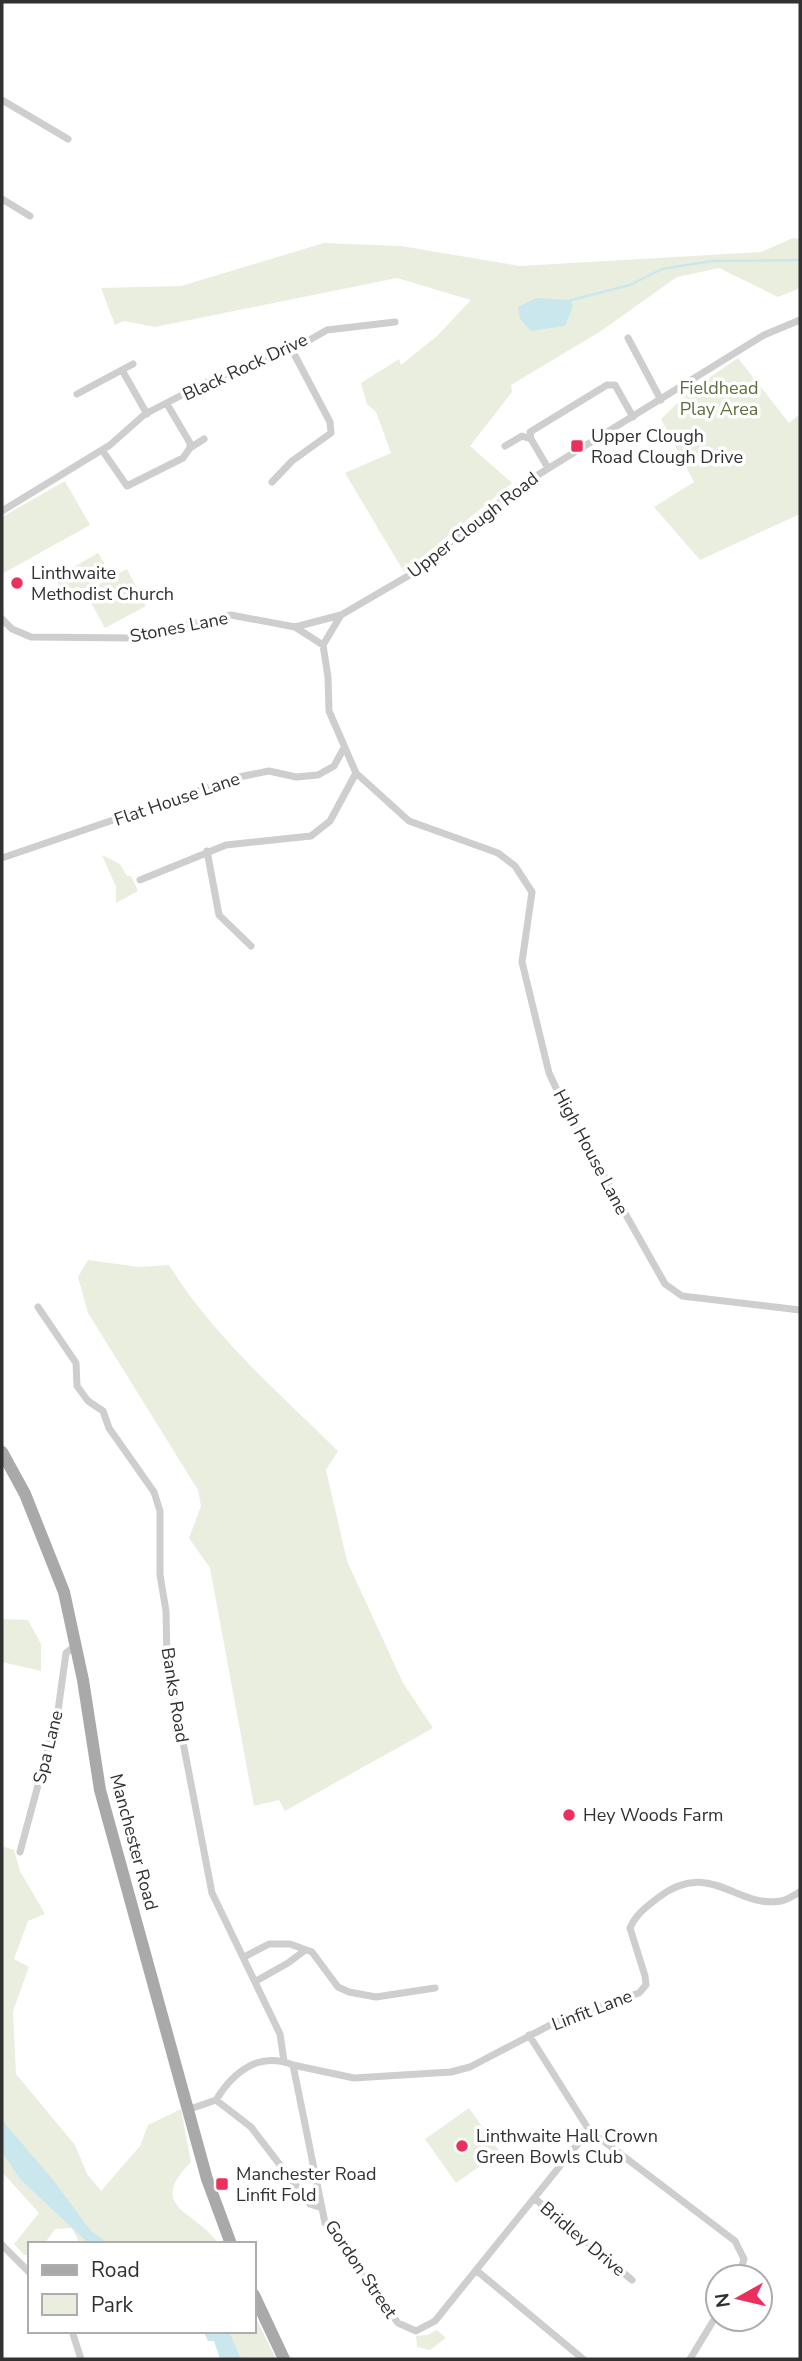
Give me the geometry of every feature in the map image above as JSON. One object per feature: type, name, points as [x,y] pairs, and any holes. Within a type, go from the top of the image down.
[{"type":"main road","name":"Manchester Road","points":[[2,1452],[25,1494],[64,1592],[76,1645],[100,1790],[190,2109],[207,2179],[229,2242]]},
{"type":"main road","points":[[256,2299],[284,2359]]},
{"type":"street","points":[[2,100],[68,139]]},
{"type":"street","points":[[2,199],[30,216]]},
{"type":"street","name":"Upper Clough Road","points":[[318,623],[341,615],[408,576],[508,494],[548,468],[764,335],[800,320]]},
{"type":"street","name":"Black Rock Drive","points":[[2,511],[102,450],[147,414],[215,378],[292,349],[327,330],[395,322]]},
{"type":"street","points":[[628,338],[661,400]]},
{"type":"street","points":[[272,482],[292,461],[331,433],[330,422],[292,349]]},
{"type":"street","points":[[77,394],[133,364]]},
{"type":"street","points":[[122,370],[147,414]]},
{"type":"street","points":[[548,468],[530,439],[530,432],[607,385],[615,385],[633,417]]},
{"type":"street","points":[[167,404],[190,448]]},
{"type":"street","points":[[505,446],[522,436],[530,439]]},
{"type":"street","points":[[102,450],[127,486],[183,458],[190,448],[204,439]]},
{"type":"street","name":"Stones Lane","points":[[2,619],[24,636],[40,638],[131,638],[231,615],[295,627],[318,623]]},
{"type":"street","points":[[295,627],[323,645],[341,615]]},
{"type":"street","name":"High House Lane","points":[[323,645],[329,711],[356,773],[409,821],[498,853],[515,866],[532,892],[522,962],[549,1073],[564,1105],[669,1289],[682,1296],[800,1310]]},
{"type":"street","name":"Flat House Lane","points":[[2,858],[239,777],[269,771],[296,777],[318,775],[334,766],[344,748]]},
{"type":"street","points":[[141,880],[226,845],[311,836],[330,821],[356,773]]},
{"type":"street","points":[[207,851],[219,915],[251,946]]},
{"type":"street","name":"Banks Road","points":[[38,1307],[76,1363],[77,1386],[88,1401],[103,1411],[109,1428],[154,1492],[160,1511],[160,1575],[173,1695],[212,1893],[280,2034],[284,2061]]},
{"type":"street","name":"Spa Lane","points":[[20,1852],[58,1711],[66,1653],[76,1645]]},
{"type":"street","name":"Linfit Lane","points":[[293,2065],[354,2078],[451,2073],[466,2069],[529,2035],[639,1993],[646,1984],[645,1976],[630,1928],[636,1915],[683,1883],[720,1884],[762,1902],[783,1901],[800,1892]]},
{"type":"street","points":[[244,1957],[276,1942],[312,1952],[338,1987],[349,1992],[376,1997],[435,1988]]},
{"type":"street","points":[[256,1981],[288,1964],[304,1951]]},
{"type":"street","points":[[529,2035],[589,2130],[735,2241],[744,2259],[743,2263]]},
{"type":"street","points":[[190,2109],[216,2100],[225,2085],[243,2069],[261,2061],[284,2061],[293,2065]]},
{"type":"street","name":"Gordon Street","points":[[293,2065],[326,2223],[388,2311],[407,2329],[416,2331],[435,2321],[589,2130]]},
{"type":"street","points":[[216,2100],[251,2127],[310,2204],[322,2208]]},
{"type":"street","name":"Bridley Drive","points":[[534,2198],[632,2280]]},
{"type":"street","points":[[2,2245],[28,2271]]},
{"type":"street","points":[[476,2270],[583,2359]]},
{"type":"street","points":[[73,2333],[81,2359]]},
{"type":"street","points":[[690,2359],[706,2333]]},
{"type":"green space","points":[[793,238],[800,239],[800,288],[778,297],[719,268],[677,277],[601,331],[511,385],[512,392],[470,446],[512,483],[404,572],[345,473],[391,453],[376,412],[367,404],[361,383],[399,359],[401,365],[437,336],[471,300],[397,278],[155,327],[124,321],[115,325],[101,288],[181,286],[324,243],[401,246],[520,266],[761,252]]},
{"type":"green space","name":"Fieldhead Play Area","points":[[738,358],[789,423],[800,414],[800,514],[700,560],[654,507],[694,482],[661,419],[690,391]]},
{"type":"green space","points":[[65,481],[90,525],[2,574],[2,517]]},
{"type":"green space","points":[[98,553],[111,574],[67,599],[55,578]]},
{"type":"green space","points":[[127,569],[146,606],[105,628],[85,592]]},
{"type":"green space","points":[[102,855],[120,864],[127,876],[131,876],[138,891],[116,903],[116,887]]},
{"type":"green space","points":[[88,1260],[139,1267],[169,1265],[186,1291],[226,1340],[338,1451],[326,1470],[347,1561],[403,1683],[433,1728],[285,1811],[279,1800],[254,1806],[210,1568],[189,1538],[201,1506],[198,1490],[88,1313],[78,1277]]},
{"type":"green space","points":[[2,1619],[28,1620],[41,1644],[41,1671],[2,1662]]},
{"type":"green space","points":[[2,1846],[14,1850],[20,1871],[45,1914],[28,1921],[14,1959],[29,1967],[13,2011],[16,2074],[75,2145],[87,2174],[101,2191],[140,2146],[148,2125],[181,2109],[191,2162],[178,2177],[173,2189],[173,2199],[217,2242],[79,2242],[72,2228],[55,2229],[45,2242],[28,2242],[28,2254],[24,2255],[14,2244],[39,2213],[2,2172]]},
{"type":"green space","name":"Linthwaite Hall Crown Green Bowls Club","points":[[469,2108],[500,2152],[456,2183],[425,2139]]},
{"type":"green space","points":[[256,2318],[276,2359],[236,2359],[225,2333],[256,2333]]},
{"type":"green space","points":[[437,2330],[446,2338],[430,2350],[417,2347],[416,2336]]},
{"type":"water","points":[[536,298],[571,300],[573,306],[565,326],[531,331],[520,319],[518,307]]},
{"type":"water","points":[[2,2120],[54,2181],[91,2231],[107,2242],[87,2242],[20,2179],[2,2152]]},
{"type":"water","points":[[204,2333],[230,2333],[241,2359],[220,2359],[214,2341],[208,2341]]},
{"type":"waterway","points":[[571,300],[630,285],[662,269],[712,261],[800,260]]},
{"type":"place","name":"Upper Clough Road Clough Drive","points":[[577,446]]},
{"type":"place","name":"Linthwaite Methodist Church","points":[[17,583]]},
{"type":"place","name":"Hey Woods Farm","points":[[569,1815]]},
{"type":"place","name":"Linthwaite Hall Crown Green Bowls Club","points":[[462,2146]]},
{"type":"place","name":"Manchester Road Linfit Fold","points":[[222,2184]]}]
